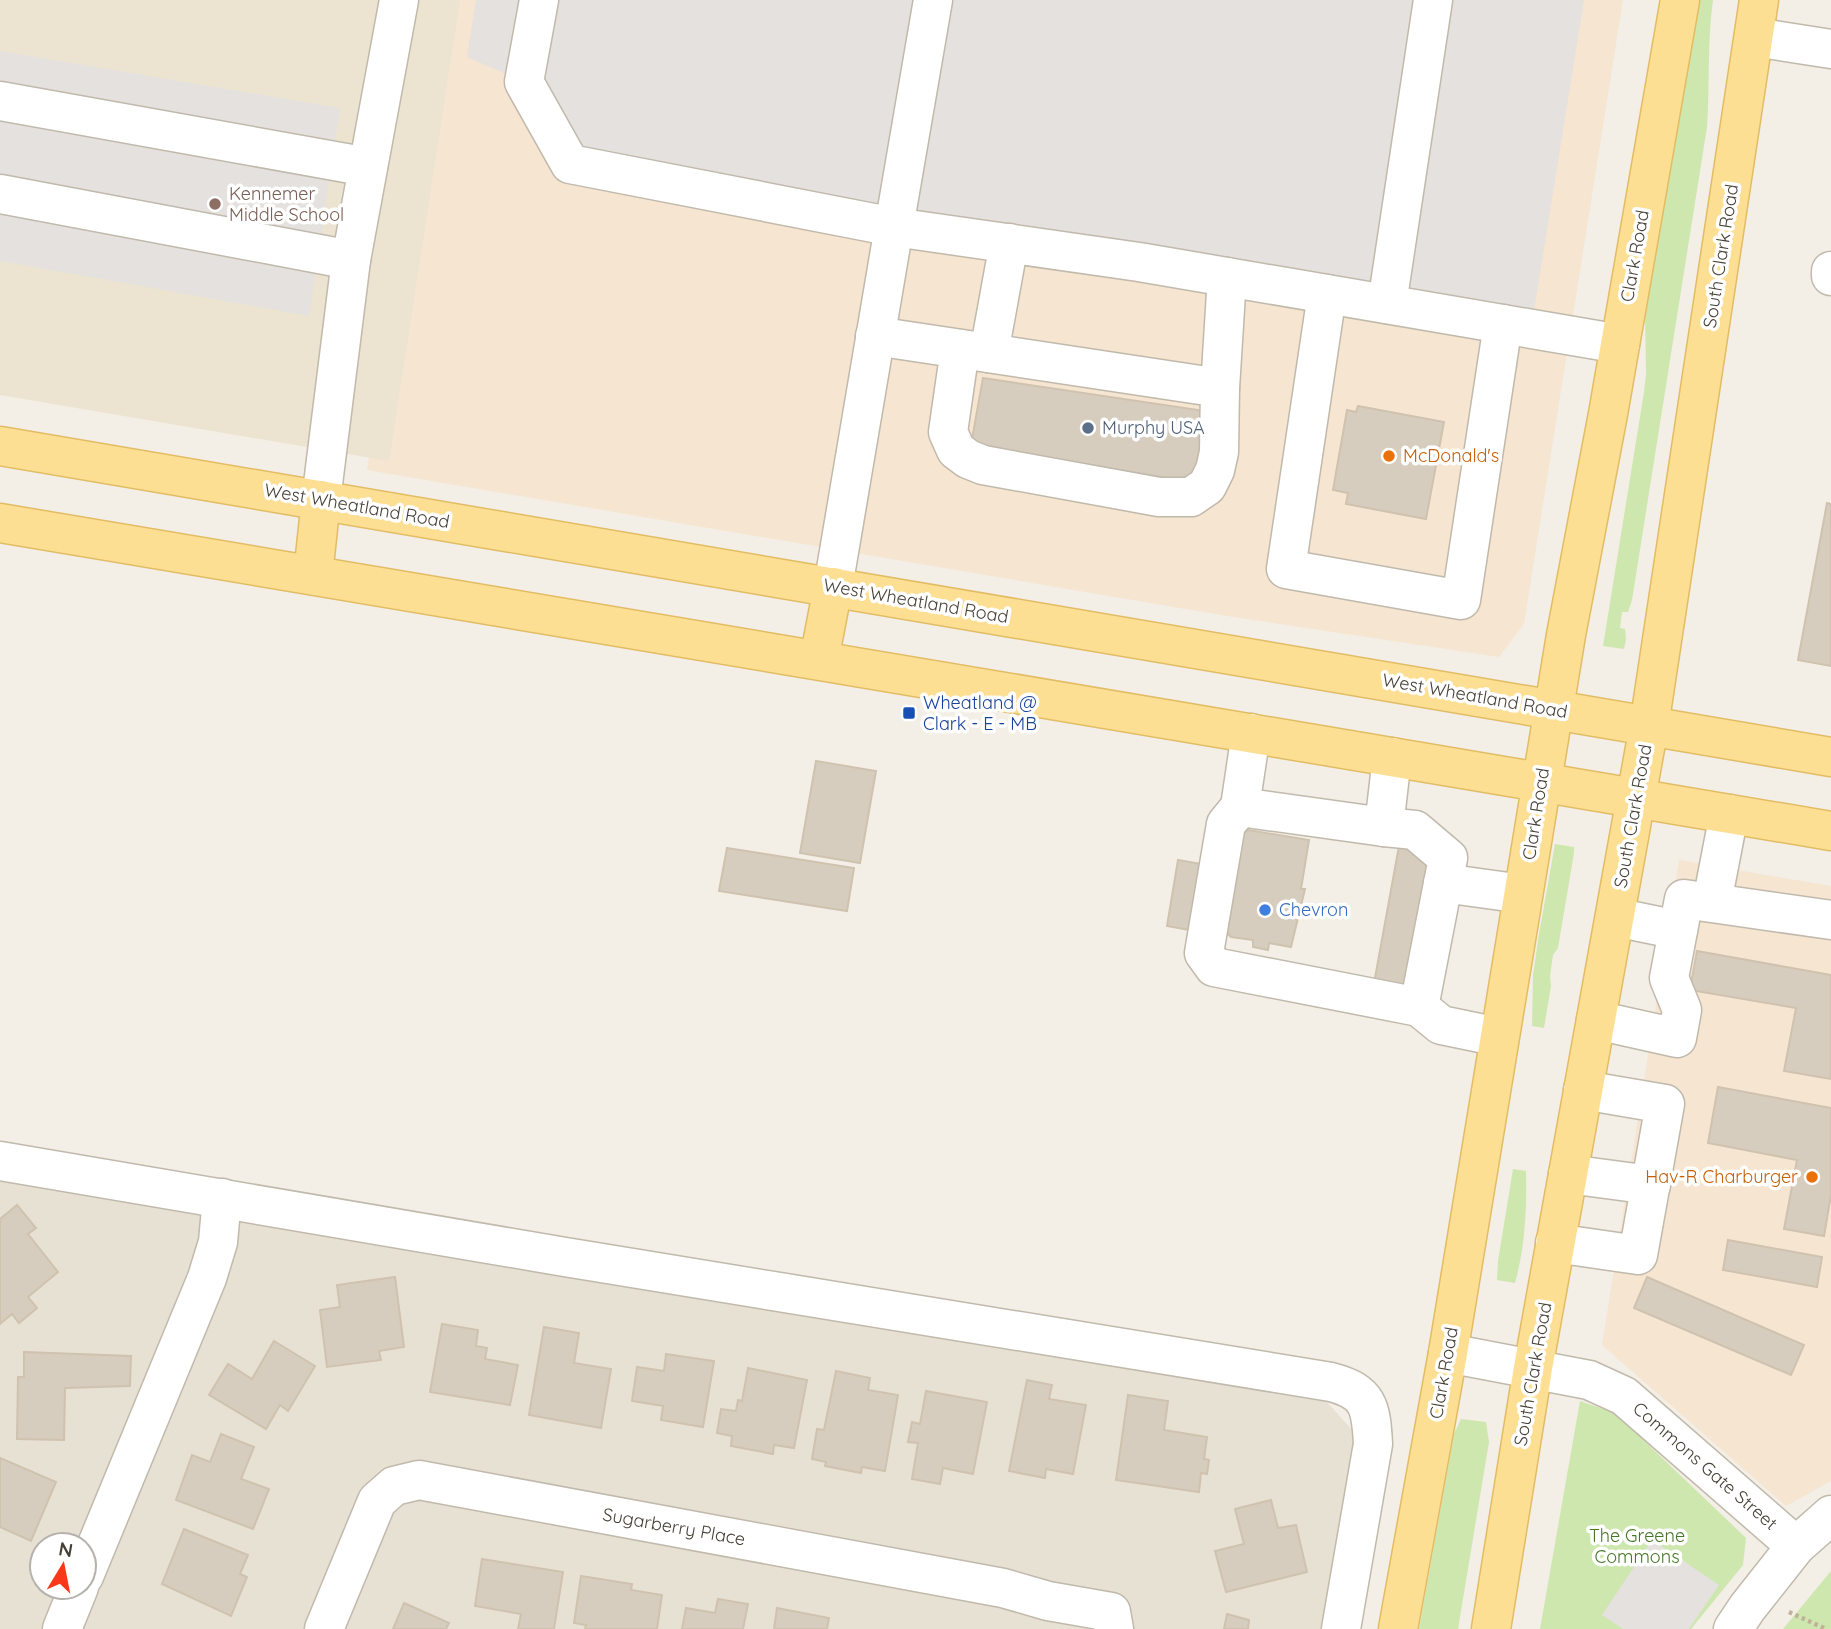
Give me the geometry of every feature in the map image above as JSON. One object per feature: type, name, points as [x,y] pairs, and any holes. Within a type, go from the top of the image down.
[{"type":"main road","name":"Clark Road","points":[[1398,1629],[1448,1353],[1553,709],[1680,0]]},
{"type":"main road","name":"South Clark Road","points":[[1491,1629],[1533,1368],[1649,726],[1759,0]]},
{"type":"main road","name":"West Wheatland Road","points":[[0,446],[1831,757]]},
{"type":"main road","points":[[313,575],[321,500]]},
{"type":"main road","points":[[0,523],[1831,831]]},
{"type":"main road","points":[[819,660],[832,587]]},
{"type":"street","points":[[321,500],[351,260],[399,0]]},
{"type":"street","points":[[538,0],[524,82],[570,164],[894,227],[1139,262],[1620,344]]},
{"type":"street","points":[[832,587],[933,0]]},
{"type":"street","points":[[1387,304],[1433,0]]},
{"type":"street","points":[[1754,37],[1831,49]]},
{"type":"street","points":[[0,101],[368,167]]},
{"type":"street","points":[[0,194],[351,260]]},
{"type":"street","points":[[1009,243],[948,432],[956,450],[983,465],[1159,498],[1191,497],[1207,486],[1215,470],[1219,452],[1227,277]]},
{"type":"street","points":[[1327,294],[1286,569],[1461,600],[1503,324]]},
{"type":"street","points":[[875,336],[1220,388]]},
{"type":"street","points":[[1251,733],[1240,807],[1226,824],[1204,953],[1214,967],[1419,1007],[1441,1026],[1499,1037]]},
{"type":"street","points":[[1384,827],[1392,757]]},
{"type":"street","points":[[1240,807],[1415,830],[1448,858],[1419,1007]]},
{"type":"street","points":[[1712,902],[1729,814]]},
{"type":"street","points":[[1443,883],[1523,894]]},
{"type":"street","points":[[1596,1020],[1677,1038],[1682,1010],[1669,978],[1684,899],[1831,920]]},
{"type":"street","points":[[1615,918],[1678,930]]},
{"type":"street","points":[[1555,1243],[1638,1255],[1651,1185],[1665,1104],[1583,1090]]},
{"type":"street","points":[[0,1161],[1349,1387],[1367,1401],[1372,1420],[1373,1444],[1341,1629]]},
{"type":"street","points":[[1568,1174],[1651,1185]]},
{"type":"street","points":[[98,1542],[208,1278],[218,1242],[222,1198]]},
{"type":"street","name":"Commons Gate Street","points":[[1448,1353],[1589,1380],[1624,1396],[1796,1546]]},
{"type":"street","name":"Sugarberry Place","points":[[324,1629],[377,1501],[394,1486],[419,1480],[1003,1588],[1112,1621]]},
{"type":"street","points":[[1733,1629],[1746,1608],[1796,1546],[1831,1515]]},
{"type":"street","points":[[62,1629],[73,1601]]},
{"type":"path","points":[[1779,1608],[1826,1629]]},
{"type":"shaded area","name":"Kennemer Middle School","points":[[0,0],[460,0],[389,461],[0,395]]},
{"type":"shaded area","points":[[447,0],[1623,0],[1524,624],[1499,657],[1227,616],[367,470]]},
{"type":"shaded area","points":[[476,0],[1584,0],[1531,329],[570,164],[524,82],[467,57]]},
{"type":"shaded area","points":[[0,51],[340,108],[309,316],[0,261]]},
{"type":"shaded area","points":[[1679,860],[1831,886],[1831,1481],[1786,1506],[1602,1345]]},
{"type":"shaded area","points":[[0,1171],[1317,1391],[1355,1433],[1324,1629],[0,1629]]},
{"type":"shaded area","points":[[1652,1540],[1719,1585],[1689,1629],[1623,1629],[1602,1615]]},
{"type":"green space","points":[[1689,0],[1713,0],[1707,127],[1632,600],[1628,612],[1622,612],[1620,628],[1625,629],[1624,649],[1603,646],[1644,392],[1645,308]]},
{"type":"green space","points":[[1555,844],[1574,847],[1574,853],[1558,948],[1553,955],[1544,1028],[1532,1026],[1533,975]]},
{"type":"green space","points":[[1513,1169],[1526,1171],[1525,1227],[1515,1283],[1497,1280]]},
{"type":"green space","name":"The Greene Commons","points":[[1580,1401],[1615,1413],[1746,1538],[1743,1565],[1691,1629],[1540,1629]]},
{"type":"green space","points":[[1461,1419],[1486,1422],[1489,1442],[1458,1629],[1419,1629],[1454,1434]]},
{"type":"green space","points":[[1831,1571],[1831,1629],[1783,1629]]},
{"type":"building","name":"Murphy USA","points":[[983,378],[1205,411],[1196,483],[971,445]]},
{"type":"building","name":"McDonald's","points":[[1358,406],[1444,422],[1426,519],[1346,504],[1348,493],[1333,490],[1347,410],[1356,412]]},
{"type":"building","points":[[1827,503],[1831,504],[1831,666],[1798,660]]},
{"type":"building","points":[[816,761],[876,771],[860,863],[800,853]]},
{"type":"building","name":"Chevron","points":[[1248,830],[1309,840],[1301,889],[1305,889],[1291,947],[1269,943],[1268,950],[1253,947],[1253,940],[1231,937],[1226,932],[1243,834]]},
{"type":"building","name":"Chevron","points":[[1399,846],[1434,853],[1408,995],[1373,989]]},
{"type":"building","points":[[727,848],[854,868],[847,911],[719,891]]},
{"type":"building","points":[[1178,860],[1207,865],[1195,931],[1167,926]]},
{"type":"building","points":[[1697,951],[1831,975],[1831,1079],[1784,1071],[1796,1008],[1690,990]]},
{"type":"building","name":"Hav-R Charburger","points":[[1718,1087],[1831,1108],[1831,1195],[1824,1236],[1784,1229],[1797,1160],[1708,1143]]},
{"type":"building","points":[[17,1205],[36,1228],[28,1234],[58,1272],[28,1297],[37,1308],[19,1323],[12,1314],[0,1324],[0,1219]]},
{"type":"building","points":[[1728,1240],[1822,1257],[1817,1287],[1723,1270]]},
{"type":"building","points":[[395,1277],[404,1347],[379,1351],[381,1360],[327,1367],[320,1310],[340,1307],[337,1285]]},
{"type":"building","points":[[1647,1277],[1804,1345],[1791,1375],[1634,1308]]},
{"type":"building","points":[[442,1324],[478,1330],[476,1346],[487,1348],[485,1359],[518,1365],[510,1405],[430,1392]]},
{"type":"building","points":[[544,1327],[579,1333],[574,1363],[611,1369],[601,1428],[529,1415]]},
{"type":"building","points":[[274,1341],[315,1366],[288,1411],[280,1405],[266,1429],[209,1395],[228,1364],[252,1379]]},
{"type":"building","points":[[24,1352],[131,1356],[130,1386],[65,1388],[64,1440],[17,1439],[18,1377],[24,1377]]},
{"type":"building","points":[[666,1354],[714,1361],[703,1427],[661,1420],[663,1406],[632,1401],[637,1367],[664,1371]]},
{"type":"building","points":[[748,1368],[807,1380],[794,1448],[774,1445],[773,1454],[731,1446],[732,1436],[717,1433],[721,1409],[736,1411],[738,1400],[742,1401]]},
{"type":"building","points":[[836,1371],[870,1378],[868,1390],[898,1395],[885,1471],[862,1467],[861,1473],[825,1466],[826,1462],[812,1459],[817,1429],[824,1430]]},
{"type":"building","points":[[1027,1380],[1052,1385],[1049,1399],[1086,1405],[1073,1474],[1046,1469],[1045,1478],[1009,1471]]},
{"type":"building","points":[[926,1391],[987,1402],[973,1474],[943,1468],[940,1484],[912,1479],[918,1443],[908,1442],[912,1422],[920,1424]]},
{"type":"building","points":[[1128,1395],[1168,1401],[1164,1430],[1207,1437],[1204,1459],[1209,1460],[1207,1474],[1201,1473],[1199,1492],[1116,1480]]},
{"type":"building","points":[[221,1434],[254,1447],[241,1479],[269,1489],[253,1529],[176,1500],[192,1455],[210,1462]]},
{"type":"building","points":[[0,1458],[56,1482],[35,1531],[28,1531],[28,1540],[0,1527]]},
{"type":"building","points":[[1271,1500],[1278,1528],[1296,1525],[1307,1572],[1226,1592],[1215,1551],[1244,1544],[1235,1509]]},
{"type":"building","points":[[184,1529],[248,1555],[240,1574],[247,1577],[231,1616],[162,1584]]},
{"type":"building","points":[[482,1559],[563,1572],[554,1629],[518,1629],[521,1614],[475,1606]]},
{"type":"building","points":[[581,1576],[632,1584],[631,1590],[662,1595],[657,1629],[585,1629],[586,1625],[574,1623]]},
{"type":"building","points":[[718,1599],[748,1604],[743,1629],[682,1629],[686,1608],[715,1613]]},
{"type":"building","points":[[404,1603],[449,1623],[446,1629],[393,1629]]},
{"type":"building","points":[[777,1608],[829,1618],[827,1629],[774,1629]]},
{"type":"building","points":[[1227,1614],[1249,1620],[1248,1629],[1224,1629]]},
{"type":"place","name":"Kennemer Middle School","points":[[215,204]]},
{"type":"place","name":"Murphy USA","points":[[1088,428]]},
{"type":"place","name":"McDonald's","points":[[1389,456]]},
{"type":"place","name":"Wheatland @ Clark - E - MB","points":[[909,713]]},
{"type":"place","name":"Chevron","points":[[1265,910]]},
{"type":"place","name":"Hav-R Charburger","points":[[1812,1177]]}]
